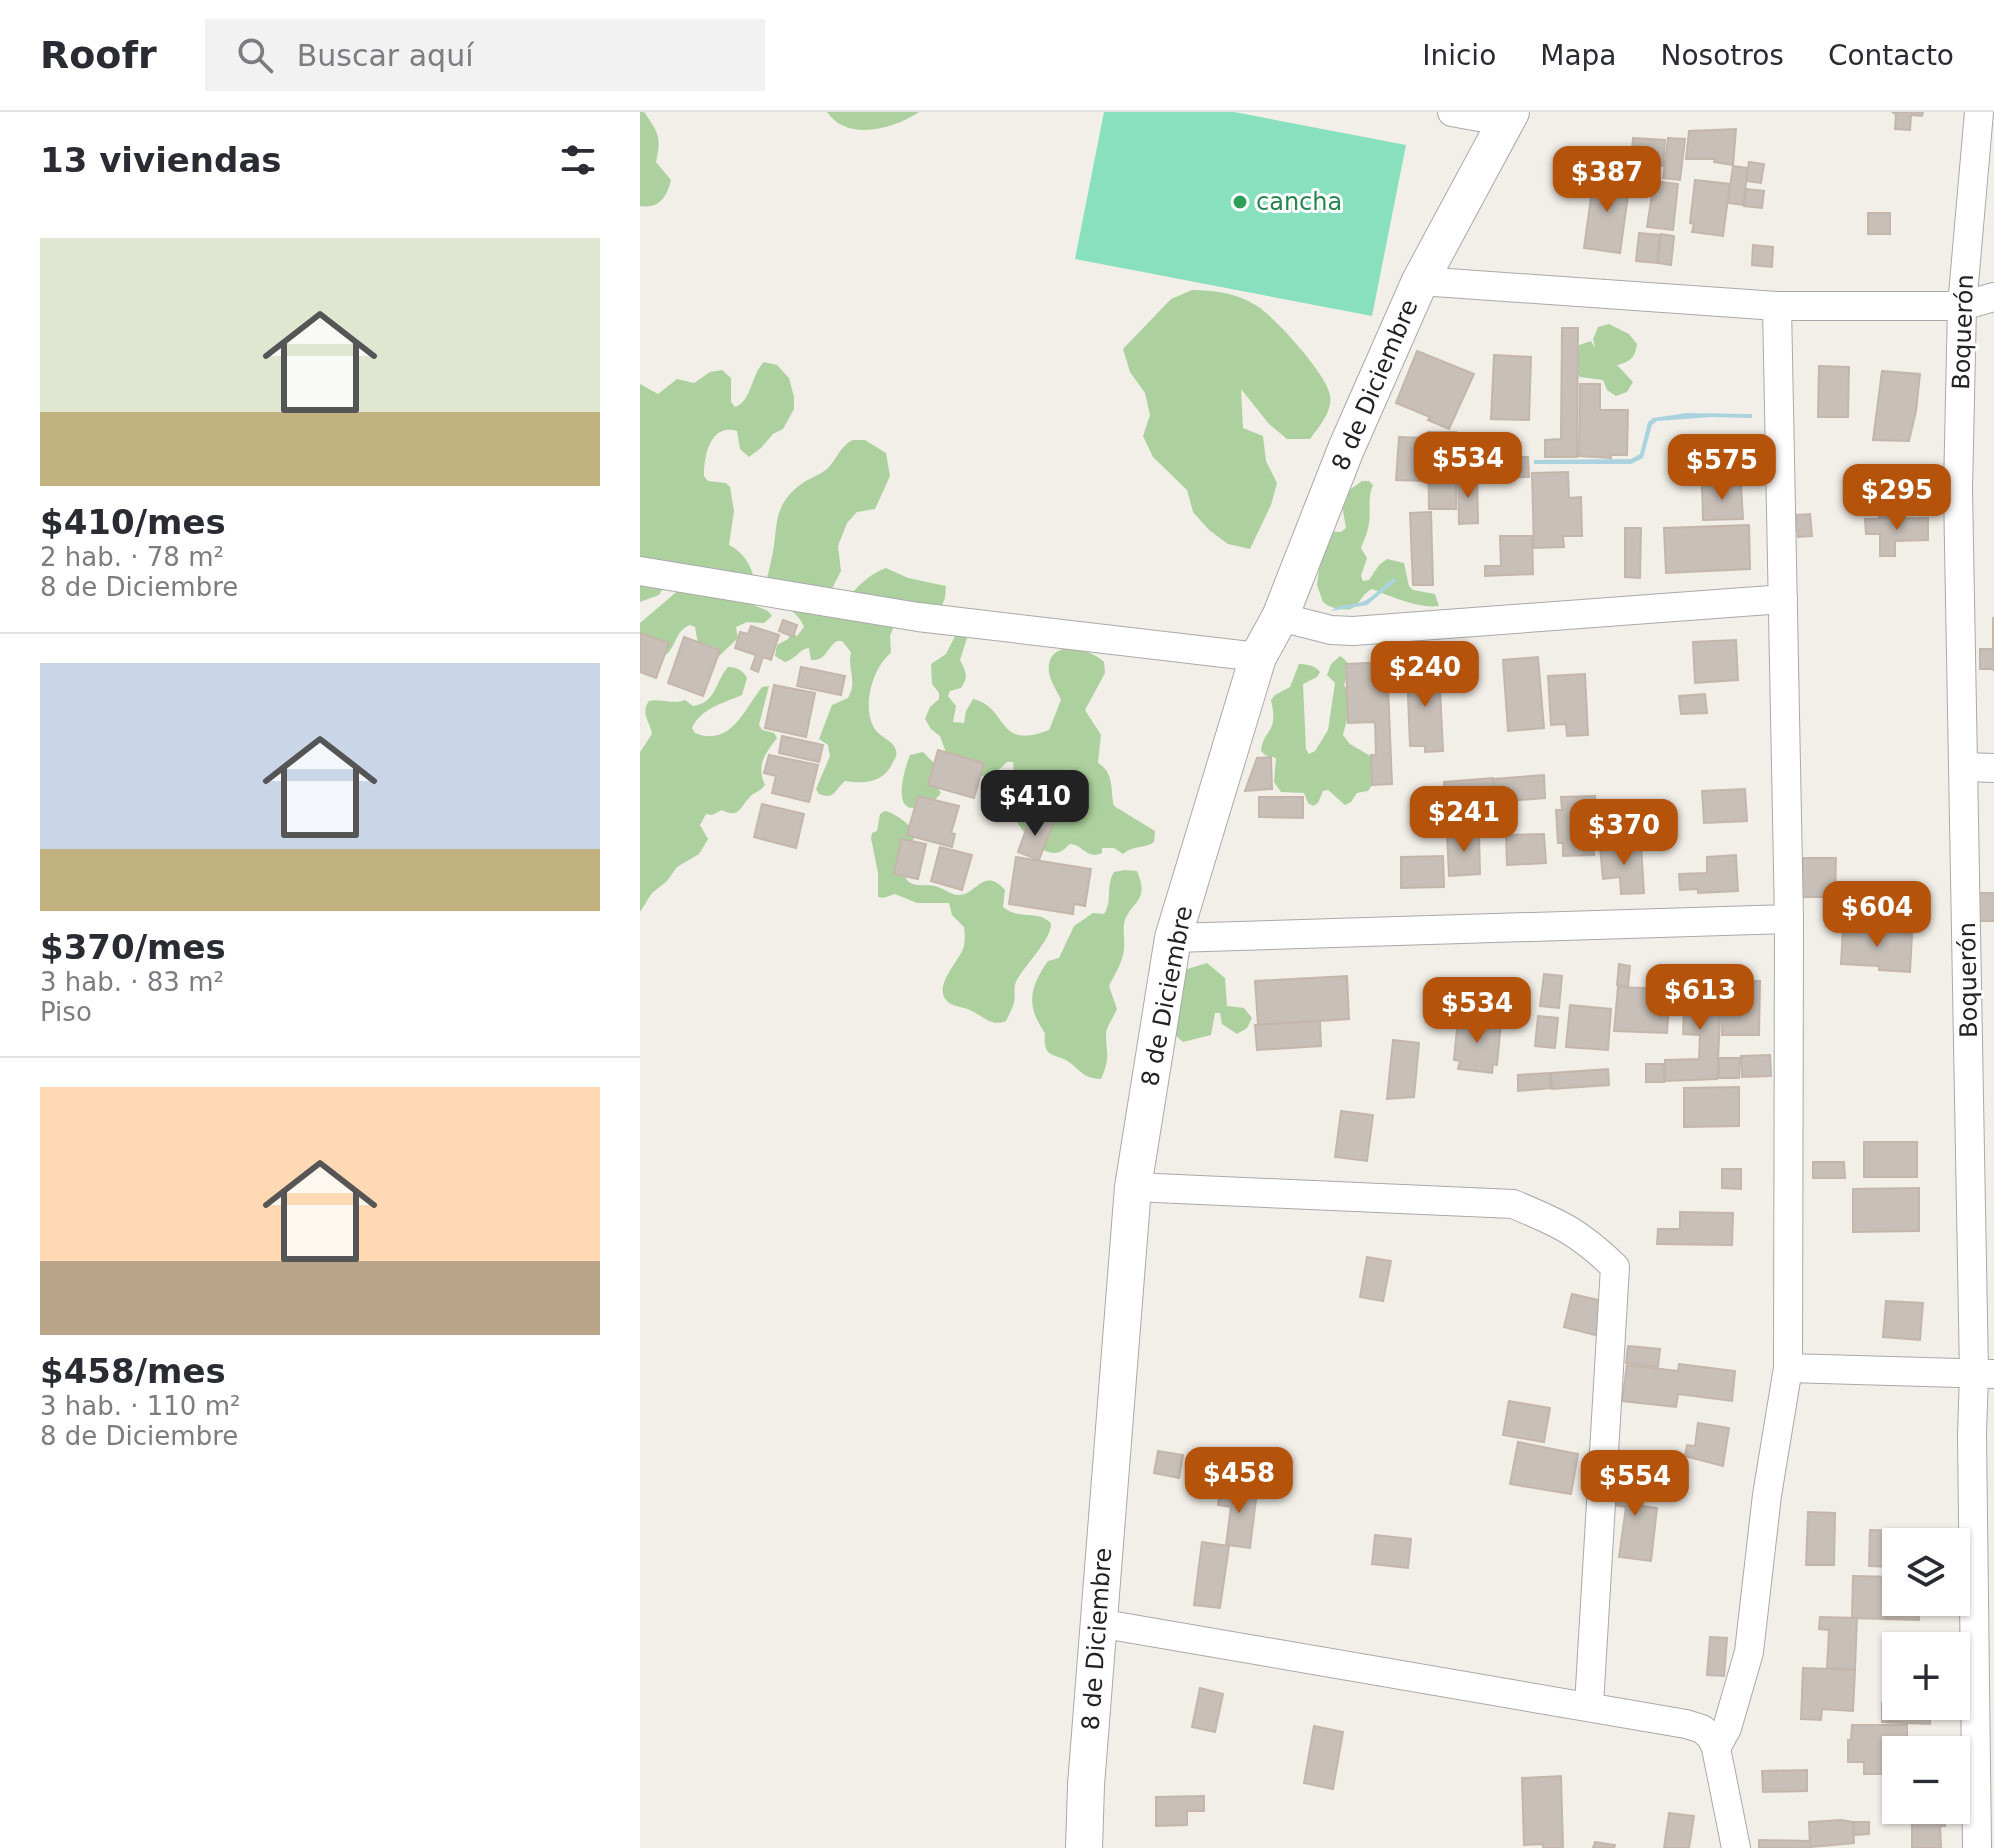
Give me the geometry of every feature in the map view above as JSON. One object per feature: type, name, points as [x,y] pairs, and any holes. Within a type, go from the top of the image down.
[{"type":"street","points":[[1452,112],[1508,117]]},
{"type":"street","name":"Boquerón","points":[[1977,1848],[1972,1434],[1984,1374],[1958,489],[1962,306],[1979,112]]},
{"type":"street","name":"8 de Diciembre","points":[[1084,1848],[1098,1623],[1133,1187],[1173,938],[1258,657],[1280,617],[1346,449],[1420,281],[1508,117]]},
{"type":"street","points":[[1420,281],[1777,306],[1962,306],[1994,297]]},
{"type":"street","points":[[1716,1748],[1727,1728],[1749,1652],[1767,1495],[1788,1368],[1789,919],[1777,306]]},
{"type":"street","points":[[640,571],[918,617],[1258,657]]},
{"type":"street","points":[[1280,617],[1331,630],[1353,631],[1783,599]]},
{"type":"street","points":[[1965,767],[1994,768]]},
{"type":"street","points":[[1173,938],[1789,919]]},
{"type":"street","points":[[1133,1187],[1513,1204],[1564,1225],[1590,1243],[1615,1267],[1589,1705]]},
{"type":"street","points":[[1788,1368],[1984,1374]]},
{"type":"street","points":[[1098,1623],[1589,1705],[1702,1729],[1711,1737],[1716,1748],[1736,1848]]},
{"type":"green space","points":[[640,112],[644,112],[656,130],[659,146],[656,162],[671,180],[667,192],[652,206],[640,206]]},
{"type":"green space","points":[[827,112],[919,112],[884,127],[858,130],[846,127]]},
{"type":"green space","name":"cancha","points":[[1104,112],[1234,112],[1406,145],[1372,316],[1075,259]]},
{"type":"green space","points":[[1192,290],[1234,295],[1265,312],[1310,361],[1330,395],[1327,413],[1310,439],[1287,439],[1269,424],[1241,389],[1243,428],[1263,436],[1266,461],[1277,483],[1271,505],[1250,549],[1228,544],[1209,530],[1193,512],[1187,490],[1153,457],[1143,436],[1150,415],[1145,393],[1130,372],[1123,349],[1171,299]]},
{"type":"green space","points":[[1609,324],[1629,334],[1637,344],[1631,359],[1617,365],[1633,382],[1627,392],[1616,396],[1607,390],[1603,380],[1580,377],[1574,368],[1579,345],[1591,341],[1595,348],[1593,339],[1598,327]]},
{"type":"green space","points":[[764,362],[777,365],[789,378],[794,409],[783,429],[773,434],[749,457],[740,449],[737,431],[720,432],[707,451],[704,476],[708,481],[726,483],[730,487],[734,511],[729,545],[746,559],[754,580],[746,602],[768,611],[772,616],[764,623],[747,622],[736,627],[738,638],[711,660],[699,649],[695,627],[690,625],[660,658],[640,649],[640,623],[681,588],[665,585],[659,595],[640,602],[640,384],[658,394],[677,379],[694,383],[710,372],[722,370],[731,378],[731,402],[735,407],[745,399]]},
{"type":"green space","points":[[853,440],[865,440],[886,453],[890,476],[875,509],[857,512],[847,523],[838,546],[841,571],[819,614],[831,615],[863,582],[886,568],[908,578],[946,586],[941,608],[894,626],[890,636],[891,653],[874,678],[869,710],[876,731],[896,750],[889,769],[873,780],[845,781],[832,795],[825,796],[816,789],[830,756],[828,745],[819,739],[832,705],[848,698],[851,692],[851,652],[842,641],[837,641],[816,660],[811,660],[809,648],[785,662],[775,656],[777,645],[792,633],[797,636],[804,627],[793,612],[766,594],[777,520],[783,504],[800,485],[828,468]]},
{"type":"green space","points":[[1362,481],[1373,485],[1368,526],[1361,548],[1367,558],[1361,576],[1363,581],[1369,580],[1387,559],[1404,563],[1409,586],[1413,590],[1435,594],[1439,606],[1414,604],[1372,589],[1351,609],[1336,608],[1323,602],[1317,585],[1324,531],[1341,532],[1346,528],[1342,505],[1344,494]]},
{"type":"green space","points":[[957,632],[967,638],[960,660],[966,677],[961,688],[950,691],[948,696],[956,706],[953,722],[964,723],[973,699],[984,703],[1011,732],[1032,735],[1049,730],[1061,700],[1049,674],[1052,656],[1058,651],[1074,649],[1104,662],[1105,673],[1085,710],[1101,735],[1098,763],[1109,777],[1114,806],[1155,831],[1154,842],[1123,854],[1114,848],[1102,848],[1102,853],[1092,855],[1070,844],[1059,852],[1047,852],[1026,835],[1012,812],[1013,762],[1007,762],[994,774],[977,777],[948,758],[940,736],[925,719],[930,707],[939,699],[939,693],[932,684],[931,664],[946,654]]},
{"type":"green space","points":[[1340,656],[1349,669],[1344,685],[1349,696],[1349,709],[1343,735],[1350,744],[1372,757],[1372,785],[1368,791],[1357,793],[1345,805],[1328,790],[1323,791],[1318,803],[1313,806],[1308,803],[1304,793],[1281,792],[1274,782],[1276,758],[1261,751],[1272,725],[1271,700],[1290,687],[1299,664],[1311,666],[1320,672],[1303,684],[1306,749],[1309,754],[1315,751],[1328,730],[1335,683],[1327,675],[1331,664]]},
{"type":"green space","points":[[728,667],[740,670],[747,678],[742,695],[707,711],[692,728],[695,733],[707,736],[727,731],[742,716],[762,687],[769,686],[759,725],[777,738],[762,766],[765,785],[735,813],[722,810],[712,815],[706,814],[700,825],[708,839],[699,854],[677,867],[667,881],[652,893],[640,912],[640,752],[652,734],[645,714],[646,706],[654,700],[685,700],[693,706],[701,704],[711,696]]},
{"type":"green space","points":[[923,752],[936,765],[934,782],[941,793],[929,804],[910,808],[902,797],[905,770],[910,755]]},
{"type":"green space","points":[[885,811],[902,820],[916,834],[901,864],[909,882],[935,886],[959,895],[986,881],[998,883],[1005,890],[1003,907],[1051,923],[1043,943],[1016,981],[1014,1003],[1006,1021],[996,1023],[988,1020],[950,1004],[944,996],[945,982],[965,939],[964,927],[952,915],[949,903],[917,903],[895,894],[878,897],[878,873],[871,838],[872,833],[877,831],[880,814]]},
{"type":"green space","points":[[1137,871],[1142,890],[1124,924],[1123,955],[1109,986],[1117,1009],[1106,1033],[1107,1056],[1101,1079],[1085,1075],[1049,1052],[1032,997],[1042,971],[1048,961],[1059,958],[1074,926],[1093,913],[1104,914],[1114,872]]},
{"type":"green space","points":[[1207,963],[1225,978],[1227,1006],[1244,1008],[1252,1018],[1247,1028],[1237,1034],[1222,1024],[1220,1013],[1215,1013],[1211,1035],[1183,1042],[1175,1035],[1184,970]]},
{"type":"water","points":[[1687,413],[1752,414],[1752,418],[1657,421],[1652,425],[1643,458],[1631,464],[1534,464],[1534,460],[1631,459],[1640,454],[1648,422],[1653,418]]},
{"type":"water","points":[[1394,578],[1396,581],[1367,605],[1331,611],[1368,599]]},
{"type":"building","points":[[1892,112],[1923,112],[1922,116],[1911,115],[1910,130],[1895,129],[1896,114]]},
{"type":"building","points":[[1736,129],[1733,165],[1714,162],[1715,159],[1686,159],[1689,131]]},
{"type":"building","points":[[1633,138],[1665,140],[1663,166],[1631,164]]},
{"type":"building","points":[[1668,138],[1685,139],[1680,180],[1663,178]]},
{"type":"building","points":[[1749,162],[1764,164],[1761,183],[1746,181]]},
{"type":"building","points":[[1733,166],[1748,168],[1743,205],[1728,203]]},
{"type":"building","points":[[1594,176],[1630,181],[1620,253],[1584,248]]},
{"type":"building","points":[[1695,180],[1730,184],[1723,236],[1692,232],[1694,224],[1690,223]]},
{"type":"building","points":[[1654,181],[1678,184],[1673,230],[1647,227]]},
{"type":"building","points":[[1746,189],[1764,191],[1762,208],[1744,206]]},
{"type":"building","points":[[1868,213],[1890,213],[1890,234],[1868,234]]},
{"type":"building","points":[[1639,233],[1660,235],[1657,263],[1636,261]]},
{"type":"building","points":[[1661,234],[1674,236],[1671,265],[1658,263]]},
{"type":"building","points":[[1753,245],[1773,247],[1772,267],[1752,265]]},
{"type":"building","points":[[1562,328],[1578,328],[1577,457],[1545,457],[1545,440],[1561,439]]},
{"type":"building","points":[[1417,351],[1474,374],[1449,429],[1428,420],[1430,417],[1396,403]]},
{"type":"building","points":[[1494,355],[1531,357],[1529,420],[1491,419]]},
{"type":"building","points":[[1819,366],[1849,367],[1848,417],[1818,417]]},
{"type":"building","points":[[1882,371],[1920,374],[1909,441],[1873,440]]},
{"type":"building","points":[[1580,384],[1600,384],[1600,410],[1628,410],[1627,455],[1611,455],[1611,458],[1579,456]]},
{"type":"building","points":[[1428,432],[1456,432],[1456,509],[1429,509]]},
{"type":"building","points":[[1399,437],[1427,438],[1425,481],[1396,480]]},
{"type":"building","points":[[1528,457],[1529,477],[1481,478],[1480,458]]},
{"type":"building","points":[[1568,472],[1569,498],[1581,497],[1582,536],[1563,536],[1564,547],[1534,548],[1532,473]]},
{"type":"building","points":[[1458,476],[1477,476],[1478,523],[1459,524]]},
{"type":"building","points":[[1741,484],[1743,519],[1703,520],[1702,486]]},
{"type":"building","points":[[1900,489],[1901,517],[1879,518],[1879,490]]},
{"type":"building","points":[[1431,512],[1433,585],[1413,585],[1410,513]]},
{"type":"building","points":[[1810,514],[1812,536],[1798,537],[1798,531],[1792,531],[1791,522],[1797,521],[1796,515]]},
{"type":"building","points":[[1928,518],[1928,540],[1895,541],[1895,556],[1880,556],[1880,534],[1866,534],[1865,519]]},
{"type":"building","points":[[1749,525],[1750,569],[1666,573],[1664,528]]},
{"type":"building","points":[[1625,528],[1641,528],[1640,578],[1625,577]]},
{"type":"building","points":[[1500,536],[1532,536],[1533,574],[1485,576],[1485,566],[1501,566]]},
{"type":"building","points":[[1993,618],[1994,671],[1980,669],[1980,649],[1993,649]]},
{"type":"building","points":[[783,620],[797,625],[793,637],[779,631]]},
{"type":"building","points":[[751,626],[779,635],[771,660],[763,657],[758,672],[751,669],[756,655],[735,648],[740,632],[748,634]]},
{"type":"building","points":[[640,633],[669,643],[656,678],[640,672]]},
{"type":"building","points":[[684,637],[720,650],[703,696],[668,683]]},
{"type":"building","points":[[1736,640],[1738,680],[1695,683],[1693,642]]},
{"type":"building","points":[[1538,657],[1544,728],[1508,731],[1503,660]]},
{"type":"building","points":[[1387,662],[1392,784],[1372,785],[1371,755],[1376,755],[1375,722],[1348,723],[1346,664]]},
{"type":"building","points":[[801,667],[845,676],[841,695],[797,686]]},
{"type":"building","points":[[1439,668],[1443,751],[1425,752],[1425,746],[1410,746],[1407,670]]},
{"type":"building","points":[[1585,674],[1588,735],[1567,736],[1566,724],[1551,725],[1548,676]]},
{"type":"building","points":[[774,685],[815,693],[806,737],[765,728]]},
{"type":"building","points":[[1705,694],[1707,713],[1681,714],[1679,696]]},
{"type":"building","points":[[782,736],[823,745],[819,762],[779,753]]},
{"type":"building","points":[[938,750],[984,763],[974,798],[928,785]]},
{"type":"building","points":[[769,755],[818,765],[809,802],[772,793],[776,776],[764,773]]},
{"type":"building","points":[[1271,757],[1272,789],[1245,791],[1257,758]]},
{"type":"building","points":[[1544,775],[1545,798],[1496,802],[1494,779]]},
{"type":"building","points":[[1493,778],[1494,794],[1452,796],[1453,803],[1445,803],[1444,782]]},
{"type":"building","points":[[1745,789],[1747,821],[1704,823],[1702,791]]},
{"type":"building","points":[[918,796],[959,806],[951,833],[955,834],[952,847],[907,835]]},
{"type":"building","points":[[1595,796],[1597,841],[1593,842],[1594,855],[1563,856],[1563,843],[1558,843],[1556,810],[1562,810],[1561,797]]},
{"type":"building","points":[[1259,797],[1303,797],[1303,818],[1259,817]]},
{"type":"building","points":[[762,804],[804,814],[796,848],[754,837]]},
{"type":"building","points":[[1031,816],[1053,823],[1039,860],[1018,852]]},
{"type":"building","points":[[1479,832],[1480,874],[1449,876],[1447,834]]},
{"type":"building","points":[[1544,834],[1546,863],[1507,865],[1506,835]]},
{"type":"building","points":[[901,839],[926,844],[918,879],[894,874]]},
{"type":"building","points":[[1641,844],[1644,893],[1621,894],[1620,877],[1603,879],[1600,847]]},
{"type":"building","points":[[940,847],[972,855],[962,890],[931,881]]},
{"type":"building","points":[[1736,855],[1738,891],[1698,893],[1698,889],[1680,890],[1679,874],[1707,873],[1707,857]]},
{"type":"building","points":[[1443,856],[1444,887],[1401,888],[1401,857]]},
{"type":"building","points":[[1016,857],[1091,869],[1085,906],[1074,904],[1073,914],[1009,904]]},
{"type":"building","points":[[1803,858],[1836,858],[1835,897],[1802,897]]},
{"type":"building","points":[[1979,893],[1994,893],[1994,921],[1978,921]]},
{"type":"building","points":[[1843,927],[1912,934],[1910,972],[1841,964]]},
{"type":"building","points":[[1619,964],[1630,966],[1628,987],[1617,985]]},
{"type":"building","points":[[1544,974],[1562,976],[1559,1008],[1540,1006]]},
{"type":"building","points":[[1347,976],[1349,1019],[1258,1025],[1255,981]]},
{"type":"building","points":[[1685,980],[1722,981],[1717,1079],[1665,1081],[1665,1060],[1699,1059],[1700,1035],[1683,1034]]},
{"type":"building","points":[[1723,981],[1760,981],[1759,1035],[1722,1035]]},
{"type":"building","points":[[1618,987],[1670,989],[1667,1033],[1614,1031]]},
{"type":"building","points":[[1570,1005],[1611,1009],[1608,1050],[1566,1047]]},
{"type":"building","points":[[1538,1016],[1558,1018],[1555,1048],[1535,1046]]},
{"type":"building","points":[[1458,1018],[1501,1023],[1497,1065],[1493,1064],[1492,1073],[1458,1069],[1460,1061],[1454,1060]]},
{"type":"building","points":[[1320,1021],[1321,1046],[1257,1050],[1255,1025]]},
{"type":"building","points":[[1393,1040],[1419,1043],[1414,1097],[1387,1099]]},
{"type":"building","points":[[1770,1055],[1771,1076],[1742,1077],[1741,1056]]},
{"type":"building","points":[[1719,1058],[1740,1058],[1739,1078],[1719,1078]]},
{"type":"building","points":[[1646,1064],[1663,1064],[1664,1082],[1646,1082]]},
{"type":"building","points":[[1608,1069],[1609,1085],[1552,1089],[1551,1073]]},
{"type":"building","points":[[1550,1073],[1551,1088],[1518,1091],[1518,1075]]},
{"type":"building","points":[[1739,1087],[1739,1126],[1684,1127],[1684,1088]]},
{"type":"building","points":[[1341,1111],[1373,1115],[1367,1161],[1335,1157]]},
{"type":"building","points":[[1864,1142],[1917,1142],[1917,1177],[1864,1177]]},
{"type":"building","points":[[1813,1162],[1844,1162],[1845,1178],[1813,1178]]},
{"type":"building","points":[[1722,1169],[1741,1169],[1741,1189],[1722,1188]]},
{"type":"building","points":[[1919,1188],[1919,1231],[1853,1232],[1853,1189]]},
{"type":"building","points":[[1680,1212],[1733,1213],[1732,1245],[1657,1244],[1658,1229],[1680,1229]]},
{"type":"building","points":[[1367,1257],[1391,1261],[1383,1301],[1360,1297]]},
{"type":"building","points":[[1572,1294],[1607,1302],[1599,1336],[1564,1327]]},
{"type":"building","points":[[1886,1301],[1923,1303],[1920,1340],[1883,1337]]},
{"type":"building","points":[[1628,1346],[1660,1349],[1658,1367],[1626,1363]]},
{"type":"building","points":[[1679,1364],[1735,1371],[1732,1401],[1678,1394],[1676,1407],[1622,1401],[1627,1365],[1678,1371]]},
{"type":"building","points":[[1509,1401],[1550,1408],[1544,1442],[1503,1435]]},
{"type":"building","points":[[1698,1423],[1729,1428],[1723,1466],[1685,1456],[1687,1445],[1695,1446]]},
{"type":"building","points":[[1518,1442],[1578,1454],[1571,1494],[1510,1484]]},
{"type":"building","points":[[1158,1451],[1183,1455],[1179,1478],[1154,1473]]},
{"type":"building","points":[[1617,1473],[1646,1477],[1642,1506],[1657,1508],[1651,1561],[1619,1557],[1626,1507],[1613,1505]]},
{"type":"building","points":[[1221,1486],[1257,1491],[1250,1548],[1226,1545],[1231,1507],[1218,1505]]},
{"type":"building","points":[[1808,1512],[1835,1513],[1834,1565],[1806,1565]]},
{"type":"building","points":[[1870,1530],[1882,1530],[1882,1566],[1869,1566]]},
{"type":"building","points":[[1375,1535],[1411,1539],[1408,1568],[1372,1564]]},
{"type":"building","points":[[1202,1542],[1229,1546],[1220,1608],[1194,1605]]},
{"type":"building","points":[[1853,1576],[1882,1577],[1882,1616],[1919,1616],[1919,1620],[1852,1618]]},
{"type":"building","points":[[1820,1617],[1857,1618],[1855,1669],[1827,1668],[1829,1630],[1819,1629]]},
{"type":"building","points":[[1710,1637],[1727,1638],[1724,1676],[1707,1675]]},
{"type":"building","points":[[1803,1668],[1855,1670],[1853,1711],[1822,1709],[1821,1720],[1801,1719]]},
{"type":"building","points":[[1200,1688],[1223,1694],[1215,1732],[1192,1727]]},
{"type":"building","points":[[1930,1720],[1930,1724],[1882,1722]]},
{"type":"building","points":[[1852,1725],[1907,1725],[1907,1736],[1882,1736],[1882,1774],[1864,1774],[1864,1762],[1848,1762],[1848,1740],[1851,1740]]},
{"type":"building","points":[[1314,1726],[1343,1732],[1333,1789],[1304,1783]]},
{"type":"building","points":[[1807,1770],[1807,1791],[1763,1792],[1762,1771]]},
{"type":"building","points":[[1561,1776],[1563,1848],[1543,1848],[1543,1844],[1524,1845],[1522,1778]]},
{"type":"building","points":[[1204,1796],[1204,1811],[1187,1811],[1187,1825],[1156,1826],[1156,1797]]},
{"type":"building","points":[[1669,1813],[1694,1816],[1689,1848],[1664,1848]]},
{"type":"building","points":[[1809,1822],[1853,1822],[1854,1843],[1810,1847]]},
{"type":"building","points":[[1853,1822],[1869,1822],[1869,1834],[1854,1835]]},
{"type":"building","points":[[1912,1824],[1945,1824],[1940,1826],[1941,1848],[1912,1848]]},
{"type":"building","points":[[1759,1840],[1810,1841],[1810,1848],[1759,1848]]},
{"type":"building","points":[[1595,1842],[1615,1845],[1614,1848],[1593,1848]]},
{"type":"place","name":"cancha","points":[[1240,202]]}]
